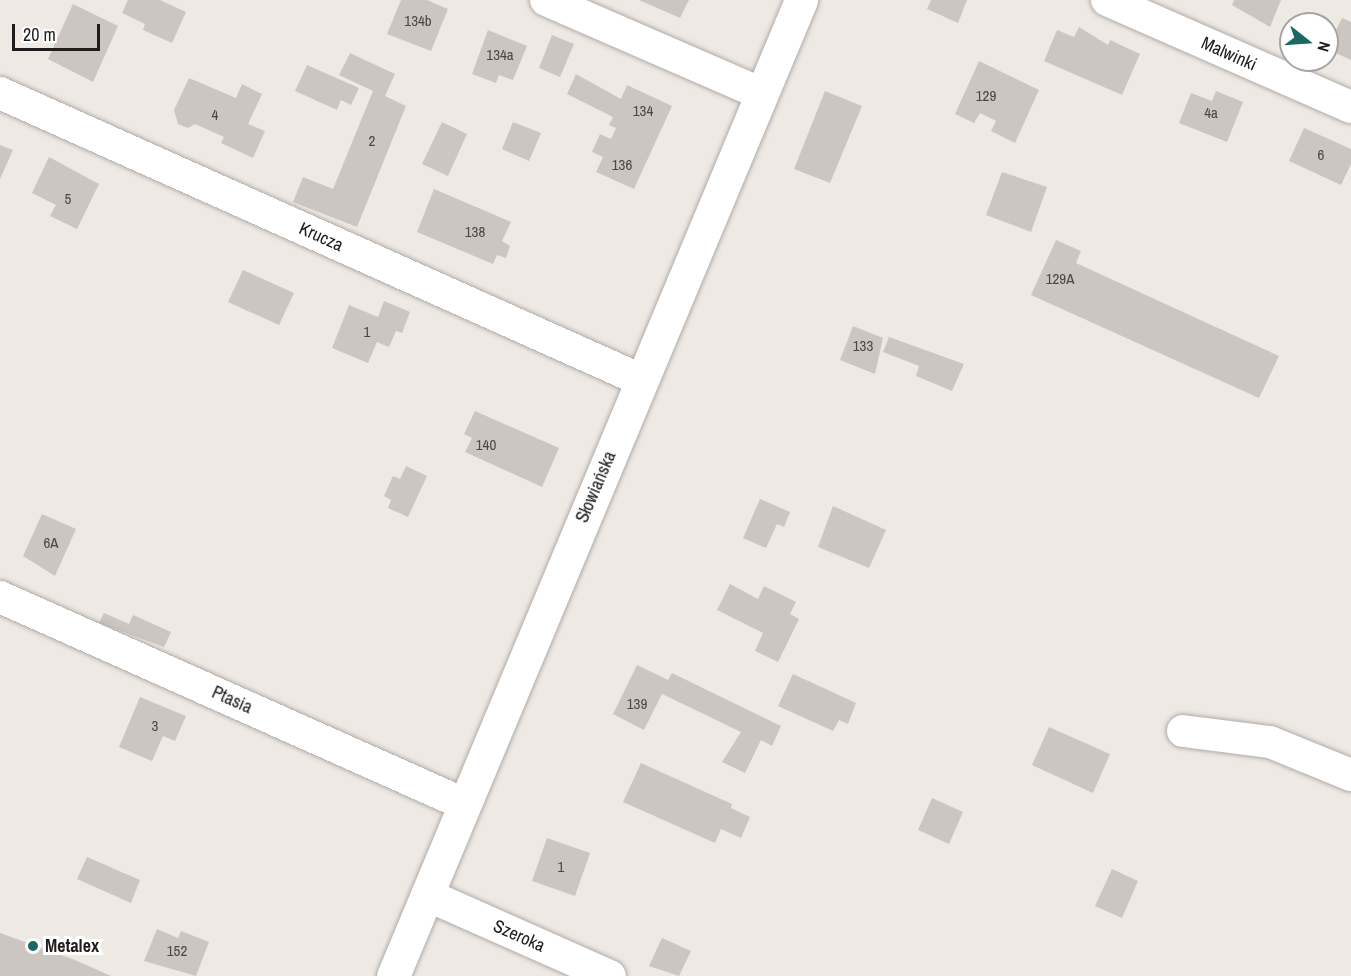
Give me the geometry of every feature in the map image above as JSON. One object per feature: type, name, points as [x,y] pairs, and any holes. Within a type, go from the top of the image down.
[{"type":"street","points":[[546,0],[762,94]]},
{"type":"street","name":"Słowiańska","points":[[393,976],[801,0]]},
{"type":"street","name":"Malwinki","points":[[1107,0],[1351,107]]},
{"type":"street","name":"Krucza","points":[[0,93],[641,380]]},
{"type":"street","name":"Ptasia","points":[[0,597],[464,804]]},
{"type":"street","points":[[1183,731],[1270,742],[1351,775]]},
{"type":"street","name":"Szeroka","points":[[427,895],[610,976]]},
{"type":"building","points":[[128,0],[160,0],[186,12],[172,43],[143,30],[145,24],[122,13]]},
{"type":"building","points":[[401,0],[427,0],[448,9],[431,51],[387,34]]},
{"type":"building","points":[[639,0],[689,0],[680,18]]},
{"type":"building","points":[[931,0],[967,0],[958,23],[927,9]]},
{"type":"building","points":[[1234,0],[1281,0],[1270,27],[1232,5]]},
{"type":"building","points":[[73,4],[118,26],[93,82],[48,59]]},
{"type":"building","points":[[1342,18],[1351,22],[1351,60],[1339,54],[1339,24]]},
{"type":"building","points":[[1079,27],[1108,45],[1110,40],[1140,54],[1122,95],[1044,61],[1057,30],[1074,37]]},
{"type":"building","points":[[488,30],[527,46],[513,80],[499,75],[496,83],[472,74]]},
{"type":"building","points":[[552,35],[574,44],[560,77],[539,68]]},
{"type":"building","points":[[350,53],[395,74],[385,96],[406,106],[357,227],[293,202],[303,177],[333,189],[373,91],[339,75]]},
{"type":"building","points":[[979,61],[1039,90],[1015,143],[991,131],[996,121],[980,113],[974,123],[955,114]]},
{"type":"building","points":[[307,65],[359,88],[351,105],[341,100],[337,110],[295,91]]},
{"type":"building","points":[[576,74],[621,99],[627,85],[672,106],[634,189],[596,172],[603,157],[592,152],[600,134],[611,139],[616,128],[609,125],[613,117],[567,94]]},
{"type":"building","points":[[189,78],[236,98],[242,84],[262,94],[248,124],[265,131],[253,158],[221,143],[224,137],[195,124],[188,128],[178,124],[174,110]]},
{"type":"building","points":[[825,91],[862,106],[830,183],[794,169]]},
{"type":"building","points":[[1216,91],[1243,102],[1227,142],[1179,123],[1191,93],[1212,101]]},
{"type":"building","points":[[442,122],[467,134],[448,176],[422,164]]},
{"type":"building","points":[[513,122],[541,133],[529,161],[502,149]]},
{"type":"building","points":[[1304,128],[1351,149],[1351,164],[1341,185],[1289,161]]},
{"type":"building","points":[[0,145],[13,150],[0,179]]},
{"type":"building","points":[[49,157],[99,184],[77,229],[50,216],[56,205],[32,193]]},
{"type":"building","points":[[1002,172],[1047,187],[1031,232],[986,215]]},
{"type":"building","points":[[434,189],[511,222],[502,241],[510,246],[506,258],[497,255],[493,264],[417,232]]},
{"type":"building","points":[[1056,240],[1081,251],[1076,263],[1279,356],[1259,398],[1031,295]]},
{"type":"building","points":[[243,270],[294,293],[279,325],[228,302]]},
{"type":"building","points":[[384,301],[410,312],[402,333],[396,331],[389,347],[377,342],[368,363],[332,348],[349,305],[378,317]]},
{"type":"building","points":[[853,326],[883,338],[875,374],[840,360]]},
{"type":"building","points":[[889,337],[964,364],[952,391],[916,376],[919,366],[883,352]]},
{"type":"building","points":[[475,411],[559,448],[542,487],[465,452],[472,438],[464,434]]},
{"type":"building","points":[[406,466],[427,476],[408,517],[388,508],[391,500],[384,496],[393,476],[400,479]]},
{"type":"building","points":[[760,499],[790,512],[784,527],[777,524],[766,548],[743,538]]},
{"type":"building","points":[[833,506],[886,530],[869,568],[818,547]]},
{"type":"building","points":[[42,514],[76,529],[55,576],[23,556]]},
{"type":"building","points":[[730,584],[758,599],[764,586],[796,602],[790,614],[799,619],[778,662],[755,651],[763,633],[717,610]]},
{"type":"building","points":[[104,613],[129,624],[133,615],[171,632],[164,647],[99,623]]},
{"type":"building","points":[[637,665],[668,680],[672,673],[781,726],[772,746],[761,740],[745,773],[722,762],[741,732],[662,694],[644,730],[613,714]]},
{"type":"building","points":[[793,674],[856,703],[848,724],[839,720],[833,731],[778,706]]},
{"type":"building","points":[[140,697],[186,716],[175,741],[163,736],[152,761],[119,747]]},
{"type":"building","points":[[1049,727],[1110,754],[1093,793],[1032,765]]},
{"type":"building","points":[[641,763],[732,804],[731,808],[750,817],[741,838],[721,829],[715,843],[623,802]]},
{"type":"building","points":[[932,798],[963,812],[949,844],[918,830]]},
{"type":"building","points":[[547,838],[590,853],[575,896],[532,881]]},
{"type":"building","points":[[87,857],[140,880],[131,903],[77,879]]},
{"type":"building","points":[[1112,869],[1138,881],[1122,918],[1095,906]]},
{"type":"building","points":[[157,929],[178,938],[181,931],[209,942],[196,976],[144,961]]},
{"type":"building","name":"Metalex","points":[[0,933],[75,960],[111,976],[0,976]]},
{"type":"building","points":[[662,938],[691,951],[679,976],[649,966]]},
{"type":"place","name":"Metalex","points":[[33,946]]}]
